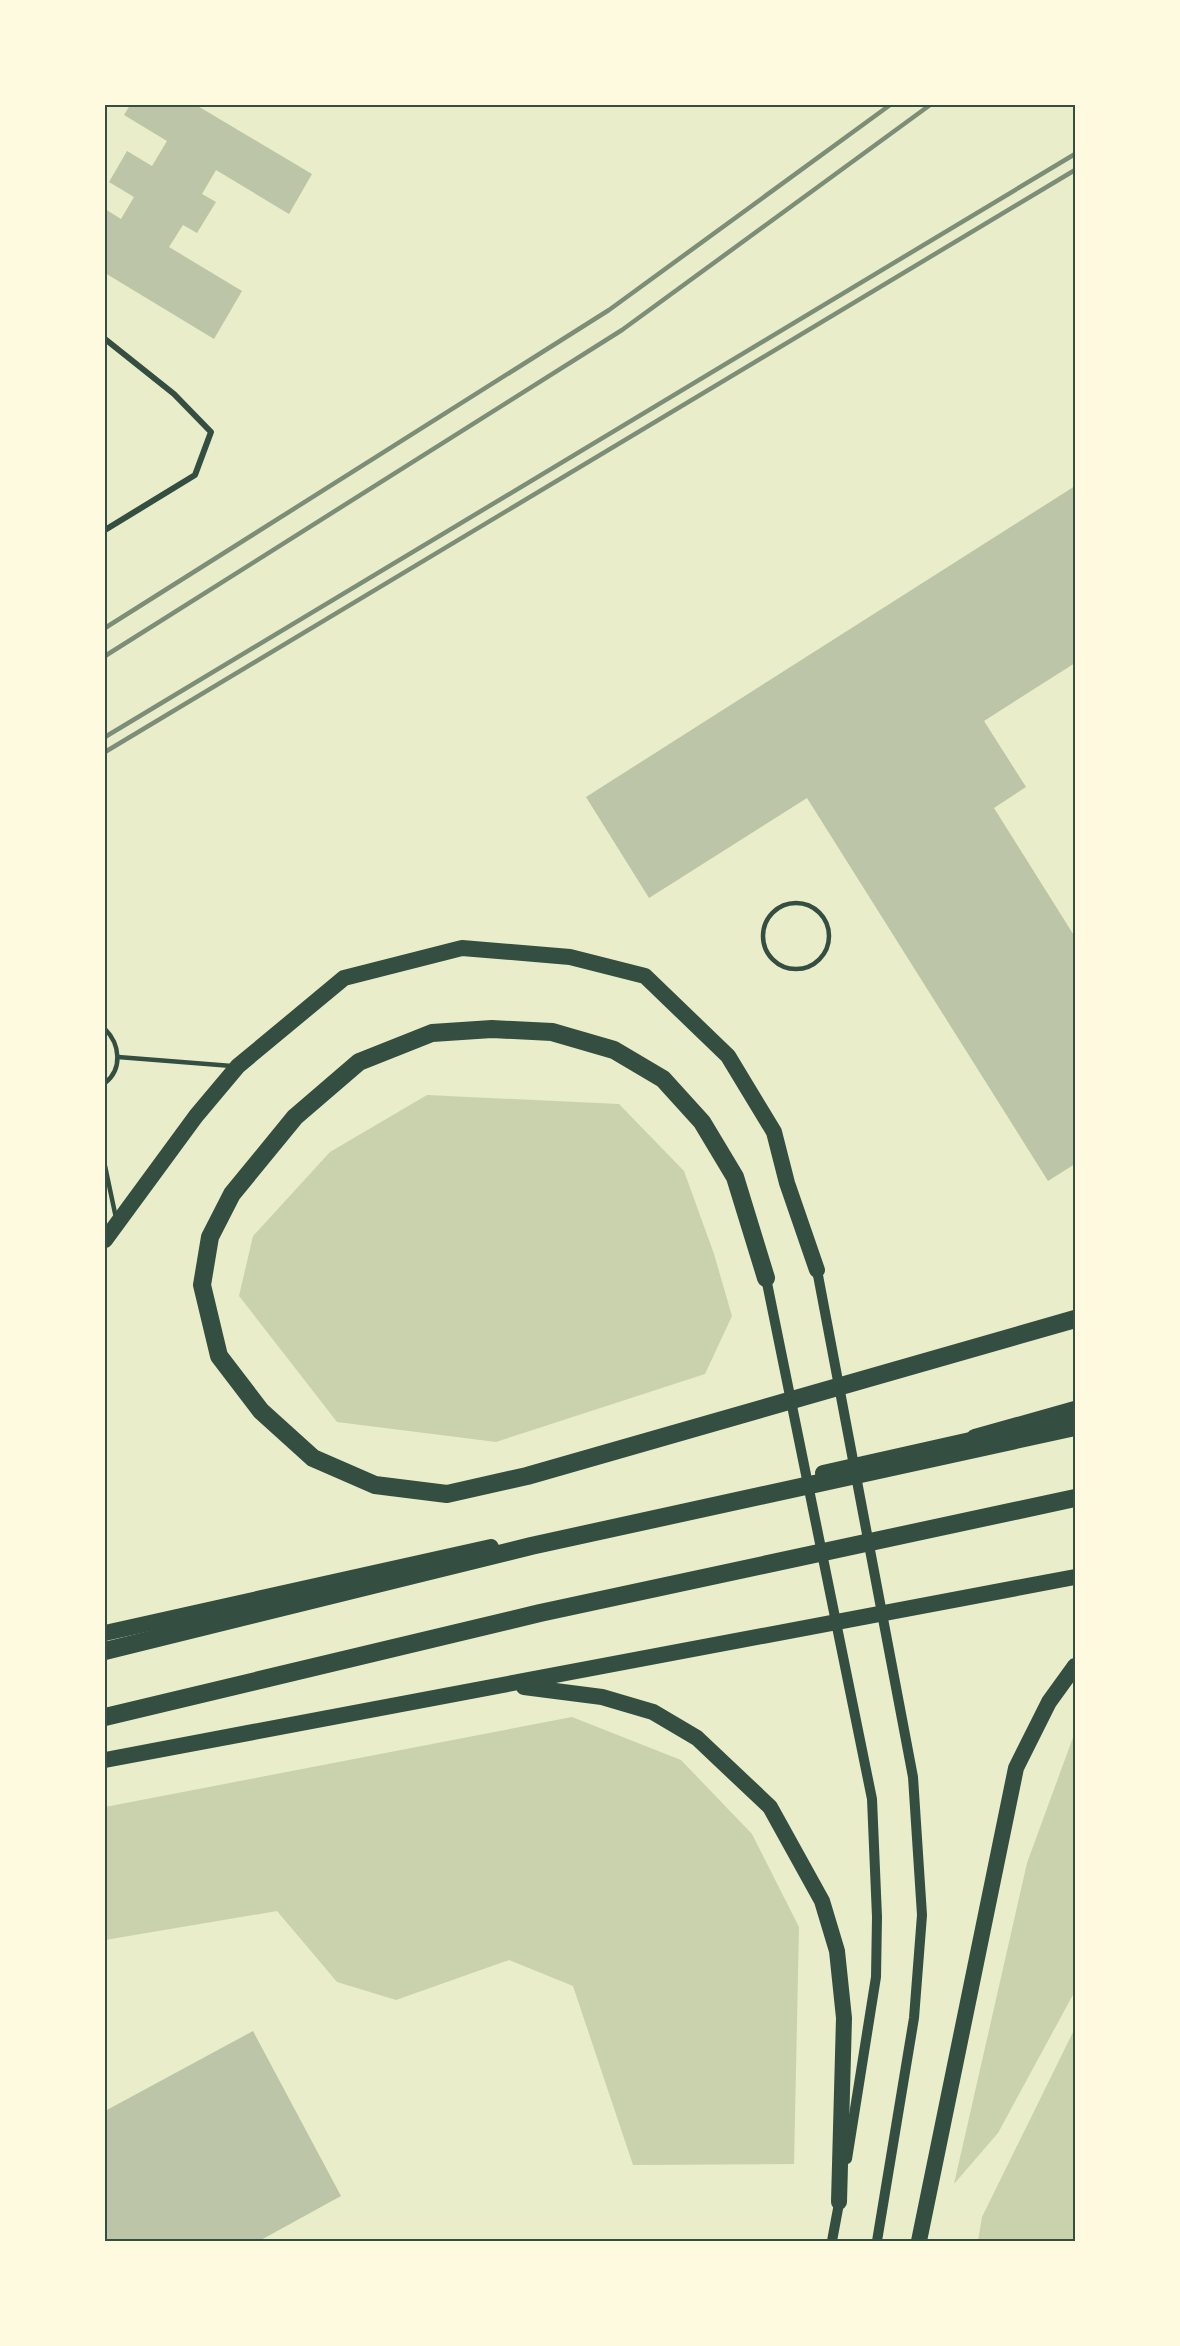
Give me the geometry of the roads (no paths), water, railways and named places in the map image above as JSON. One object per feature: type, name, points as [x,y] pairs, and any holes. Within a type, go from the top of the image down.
[{"type":"highway","points":[[105,1240],[196,1116],[238,1066],[344,978],[462,948],[570,957],[645,976],[728,1056],[774,1132],[787,1183],[817,1270]]},
{"type":"highway","points":[[766,1278],[735,1177],[702,1122],[663,1079],[614,1050],[552,1032],[492,1029],[432,1033],[359,1062],[295,1117],[231,1194],[210,1237],[202,1285],[219,1356],[261,1411],[313,1458],[375,1485],[447,1494],[527,1476],[1075,1319]]},
{"type":"highway","points":[[941,1447],[1075,1410]]},
{"type":"highway","points":[[105,1633],[1075,1416]]},
{"type":"highway","points":[[105,1651],[531,1546],[1075,1427]]},
{"type":"highway","points":[[105,1717],[540,1613],[1075,1498]]},
{"type":"highway","points":[[105,1760],[1075,1577]]},
{"type":"highway","points":[[919,2241],[1016,1768],[1049,1702],[1075,1666]]},
{"type":"highway","points":[[501,1686],[602,1697],[653,1712],[697,1738],[770,1807],[822,1901],[837,1951],[844,2018],[839,2202]]},
{"type":"street","points":[[105,339],[174,394],[211,432],[195,476],[105,530]]},
{"type":"street","points":[[817,1270],[913,1777],[922,1915],[914,2018],[877,2241]]},
{"type":"street","points":[[766,1278],[872,1799],[877,1917],[876,1977],[832,2241]]},
{"type":"lane","points":[[792,903],[803,904],[814,908],[823,916],[828,926],[829,937],[823,956],[815,964],[796,970],[776,963],[769,956],[764,945],[765,922],[781,906],[792,903]]},
{"type":"lane","points":[[105,1029],[117,1046],[118,1057],[116,1069],[105,1083]]},
{"type":"lane","points":[[118,1057],[238,1066]]},
{"type":"lane","points":[[105,1166],[118,1223]]},
{"type":"railway","points":[[105,628],[609,310],[890,105]]},
{"type":"railway","points":[[105,656],[622,330],[930,105]]},
{"type":"railway","points":[[105,737],[1075,154]]},
{"type":"railway","points":[[105,752],[1075,170]]}]
